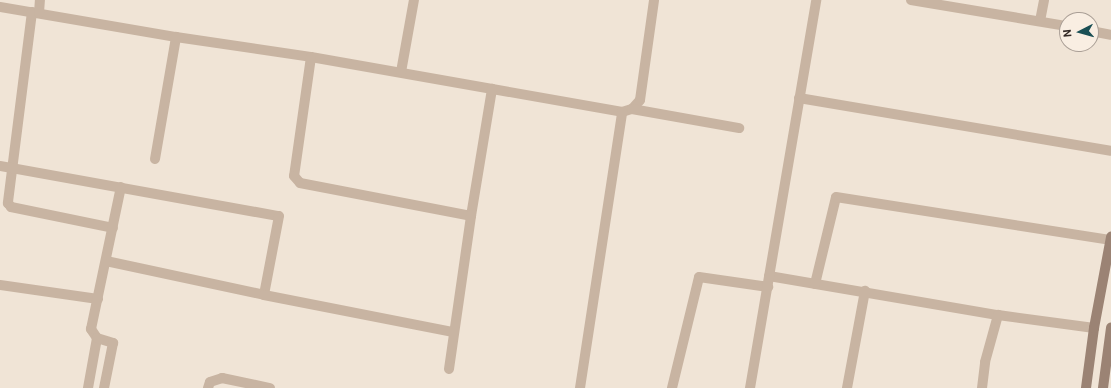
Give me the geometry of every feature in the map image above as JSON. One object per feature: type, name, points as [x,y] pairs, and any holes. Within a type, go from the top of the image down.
[{"type":"main road","points":[[1086,388],[1094,328],[1111,238]]},
{"type":"main road","points":[[1103,388],[1111,333]]},
{"type":"street","points":[[40,0],[35,12],[11,168],[8,203],[11,207],[113,228]]},
{"type":"street","points":[[401,72],[414,0]]},
{"type":"street","points":[[632,109],[640,100],[654,0]]},
{"type":"street","points":[[750,388],[816,0]]},
{"type":"street","points":[[911,0],[1059,25]]},
{"type":"street","points":[[1040,21],[1044,0]]},
{"type":"street","points":[[0,7],[176,37],[401,72],[622,112],[632,109],[739,128]]},
{"type":"street","points":[[1099,33],[1111,35]]},
{"type":"street","points":[[155,160],[176,37]]},
{"type":"street","points":[[311,57],[294,176],[300,183],[471,216]]},
{"type":"street","points":[[449,369],[453,332],[492,89]]},
{"type":"street","points":[[799,98],[1111,151]]},
{"type":"street","points":[[580,388],[622,112]]},
{"type":"street","points":[[0,166],[279,216],[264,295]]},
{"type":"street","points":[[104,388],[113,343],[97,338],[91,329],[121,187]]},
{"type":"street","points":[[815,284],[836,197],[1111,238]]},
{"type":"street","points":[[106,261],[264,295],[453,332]]},
{"type":"street","points":[[769,276],[865,291],[998,315],[1094,328]]},
{"type":"street","points":[[672,388],[699,277],[768,287]]},
{"type":"street","points":[[0,285],[98,299]]},
{"type":"street","points":[[847,388],[865,291]]},
{"type":"street","points":[[982,388],[985,362],[998,315]]},
{"type":"street","points":[[88,388],[97,338]]},
{"type":"street","points":[[208,388],[210,382],[222,378],[270,388]]}]
